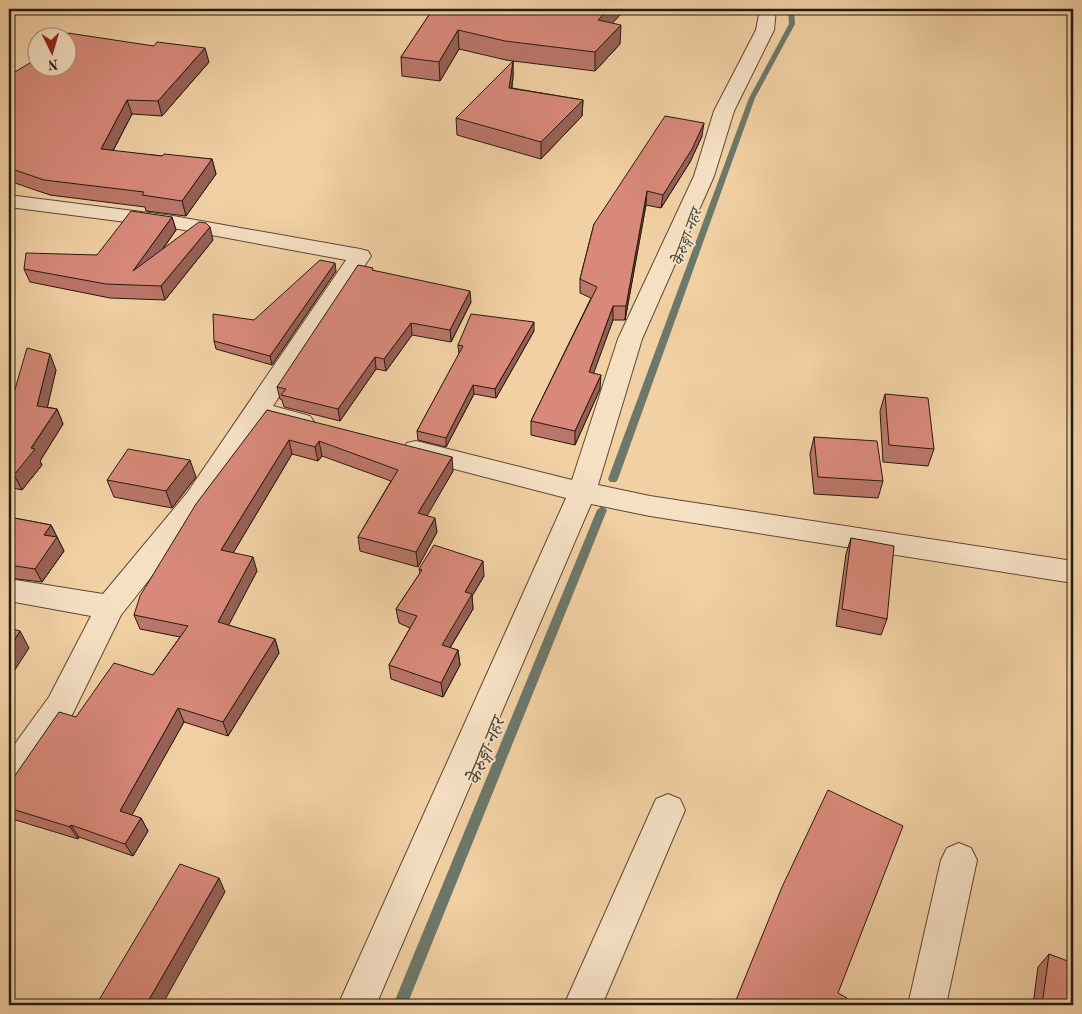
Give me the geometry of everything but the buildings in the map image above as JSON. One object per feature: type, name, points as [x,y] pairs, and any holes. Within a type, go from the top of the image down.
[{"type":"street","points":[[357,1005],[582,492],[630,339],[704,176],[724,111],[765,30],[768,9]]},
{"type":"street","points":[[9,201],[172,222],[360,256],[197,500],[110,607],[60,707],[9,778]]},
{"type":"street","points":[[257,411],[325,428]]},
{"type":"street","points":[[392,444],[582,492],[650,506],[1073,572]]},
{"type":"street","points":[[9,590],[110,607]]},
{"type":"street","points":[[583,1005],[668,810]]},
{"type":"street","points":[[927,1005],[959,860]]},
{"type":"waterway","name":"केेरुङ्गा नहर","points":[[613,479],[752,98],[792,24],[791,9]]},
{"type":"waterway","name":"केेरुङ्गा नहर","points":[[400,1005],[602,510]]}]
